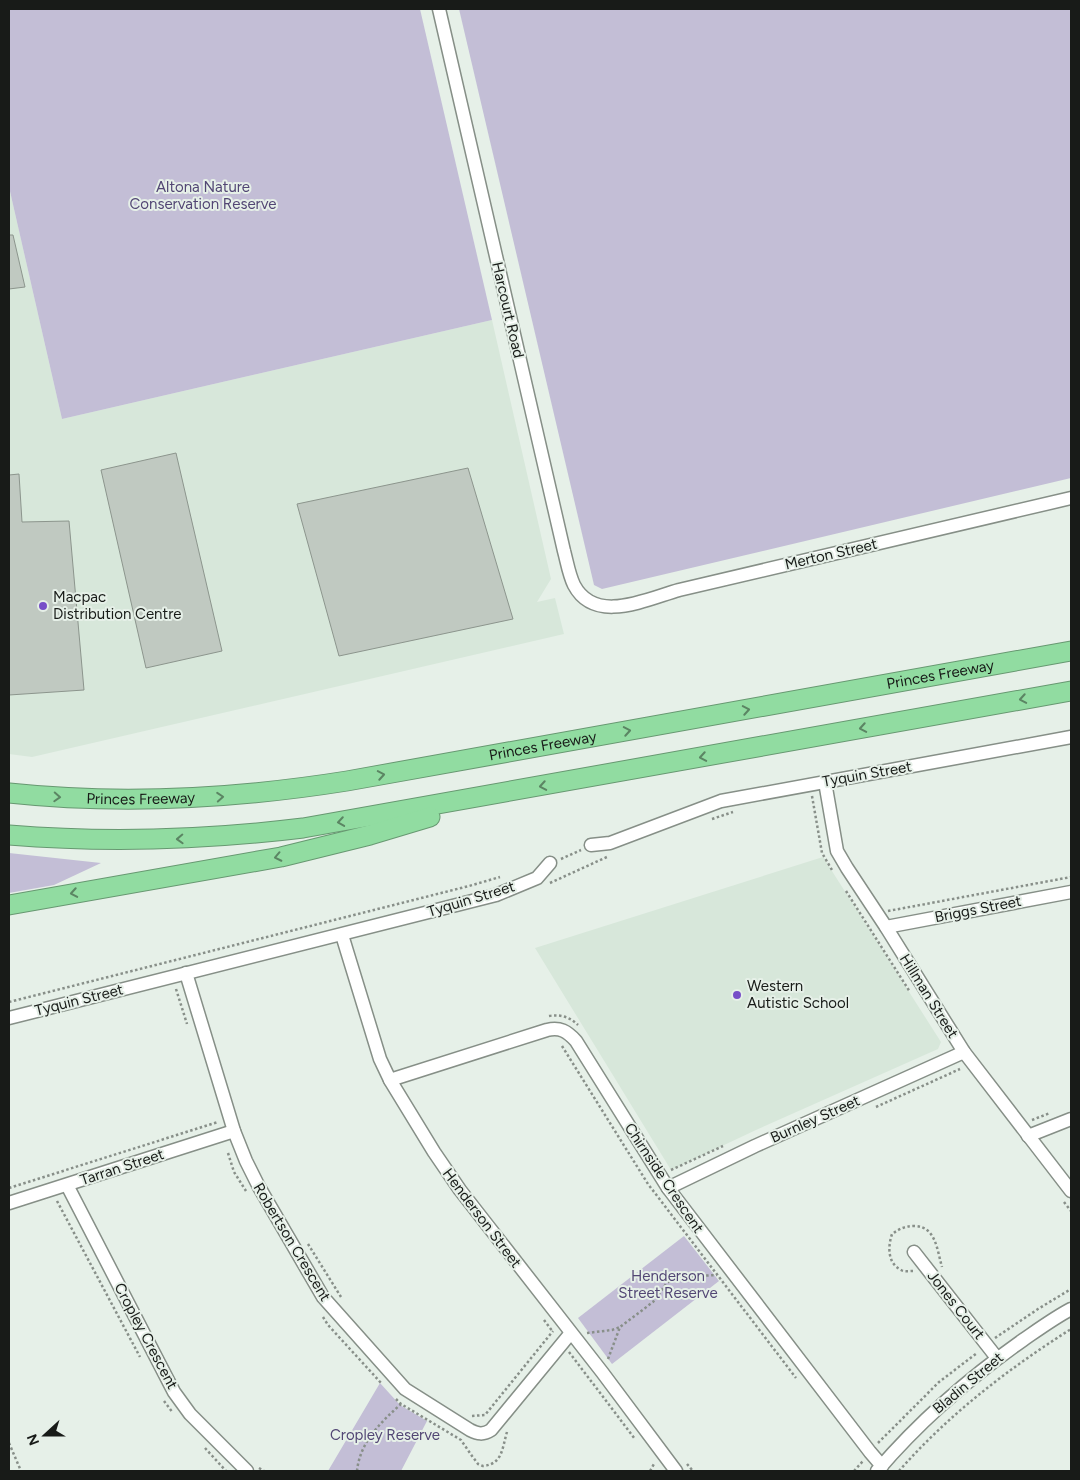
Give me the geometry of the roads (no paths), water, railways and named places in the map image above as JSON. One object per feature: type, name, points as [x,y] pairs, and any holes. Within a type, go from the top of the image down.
[{"type":"highway","name":"Princes Freeway","points":[[9,793],[86,799],[161,799],[207,798],[282,791],[347,781],[1071,651]]},
{"type":"highway","points":[[9,835],[117,840],[182,839],[238,835],[335,823],[1071,691]]},
{"type":"highway","points":[[9,905],[281,857],[370,835],[510,792]]},
{"type":"street","name":"Harcourt Road","points":[[439,9],[564,551],[573,584],[581,596],[592,604]]},
{"type":"street","name":"Merton Street","points":[[592,604],[616,608],[679,590],[1071,498]]},
{"type":"street","name":"Tyquin Street","points":[[591,845],[610,843],[721,801],[1071,737]]},
{"type":"street","name":"Hillman Street","points":[[825,782],[837,851],[847,868],[891,926],[964,1052],[1071,1191]]},
{"type":"street","name":"Tyquin Street","points":[[9,1018],[496,895],[537,878],[550,863]]},
{"type":"street","name":"Briggs Street","points":[[891,926],[1071,892]]},
{"type":"street","name":"Henderson Street","points":[[342,935],[377,1048],[390,1080],[448,1172],[570,1334],[602,1372],[670,1469]]},
{"type":"street","name":"Robertson Crescent","points":[[186,973],[228,1133],[246,1161],[323,1298],[405,1389],[470,1430],[478,1434],[485,1434],[491,1430],[570,1334]]},
{"type":"street","name":"Chirnside Crescent","points":[[390,1080],[546,1030],[556,1028],[564,1030],[576,1041],[668,1188],[870,1452],[879,1468]]},
{"type":"street","name":"Burnley Street","points":[[668,1188],[755,1146],[964,1052]]},
{"type":"street","points":[[1028,1136],[1071,1118]]},
{"type":"street","name":"Tarran Street","points":[[9,1203],[228,1133]]},
{"type":"street","name":"Cropley Crescent","points":[[67,1185],[174,1392],[190,1414],[247,1471]]},
{"type":"street","name":"Jones Court","points":[[914,1252],[997,1358]]},
{"type":"street","name":"Bladin Street","points":[[879,1468],[936,1409],[997,1358],[1071,1309]]},
{"type":"place","name":"Macpac Distribution Centre","points":[[43,606]]},
{"type":"place","name":"Western Autistic School","points":[[737,995]]},
{"type":"park label","name":"Altona Nature Conservation Reserve","points":[[203,196]]},
{"type":"park label","name":"Henderson Street Reserve","points":[[668,1284]]},
{"type":"park label","name":"Cropley Reserve","points":[[385,1435]]}]
